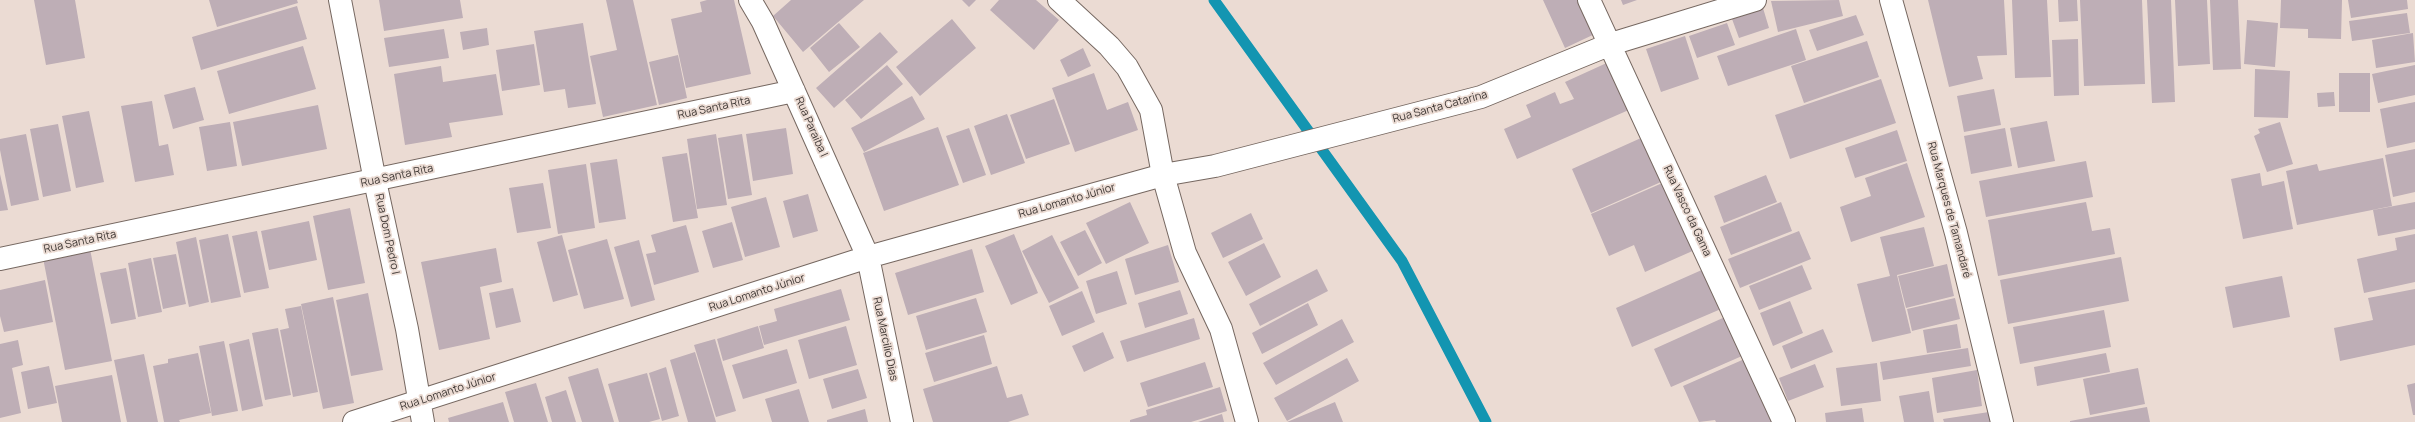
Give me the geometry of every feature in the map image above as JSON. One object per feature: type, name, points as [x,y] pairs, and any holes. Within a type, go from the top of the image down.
[{"type":"street","name":"Rua Dom Pedro I","points":[[340,0],[375,181],[407,329],[421,412]]},
{"type":"street","name":"Rua Paraiba I","points":[[750,0],[763,22],[868,257]]},
{"type":"street","points":[[1059,0],[1109,46],[1127,67],[1151,110],[1156,129],[1163,175],[1185,253],[1221,329],[1247,422]]},
{"type":"street","name":"Rua Vasco da Gama","points":[[1589,0],[1611,44],[1784,422]]},
{"type":"street","name":"Rua Santa Catarina","points":[[1163,175],[1215,166],[1481,97],[1611,44],[1755,0]]},
{"type":"street","name":"Rua Marques de Tamandaré","points":[[1891,0],[1956,233],[2002,422]]},
{"type":"street","name":"Rua Santa Rita","points":[[0,259],[375,181],[794,91]]},
{"type":"street","name":"Rua Lomanto Júnior","points":[[354,422],[421,412],[868,257],[1163,175]]},
{"type":"street","name":"Rua Marcilio Dias","points":[[868,257],[902,422]]},
{"type":"building","points":[[34,0],[75,0],[85,58],[46,65]]},
{"type":"building","points":[[209,0],[297,0],[298,3],[217,27]]},
{"type":"building","points":[[379,0],[460,0],[463,18],[384,31]]},
{"type":"building","points":[[606,0],[633,0],[657,105],[603,117],[590,56],[617,50]]},
{"type":"building","points":[[707,0],[734,0],[751,74],[686,88],[671,19],[702,12],[700,2]]},
{"type":"building","points":[[791,0],[864,0],[803,52],[773,16]]},
{"type":"building","points":[[962,0],[976,0],[969,7]]},
{"type":"building","points":[[999,0],[1036,0],[1059,20],[1034,50],[990,10]]},
{"type":"building","points":[[1543,0],[1582,0],[1597,33],[1565,48]]},
{"type":"building","points":[[1621,0],[1637,0],[1623,5]]},
{"type":"building","points":[[1839,0],[1843,16],[1778,32],[1771,1]]},
{"type":"building","points":[[1928,0],[2004,0],[2007,55],[1977,56],[1983,79],[1949,87]]},
{"type":"building","points":[[2012,0],[2047,0],[2051,77],[2015,78]]},
{"type":"building","points":[[2058,0],[2077,0],[2078,21],[2059,22]]},
{"type":"building","points":[[2080,0],[2142,0],[2145,84],[2084,86]]},
{"type":"building","points":[[2147,0],[2171,0],[2175,102],[2152,103]]},
{"type":"building","points":[[2175,0],[2207,0],[2210,64],[2178,66]]},
{"type":"building","points":[[2210,0],[2238,0],[2241,69],[2213,70]]},
{"type":"building","points":[[2281,0],[2342,0],[2341,39],[2308,38],[2308,29],[2280,28]]},
{"type":"building","points":[[2348,0],[2407,0],[2408,9],[2351,18]]},
{"type":"building","points":[[297,6],[307,39],[201,70],[192,37]]},
{"type":"building","points":[[1763,8],[1769,28],[1739,38],[1732,19]]},
{"type":"building","points":[[2407,13],[2410,33],[2352,41],[2349,21]]},
{"type":"building","points":[[1856,15],[1864,35],[1817,51],[1809,30]]},
{"type":"building","points":[[952,19],[976,48],[920,96],[896,67]]},
{"type":"building","points":[[2247,20],[2278,23],[2275,67],[2244,64]]},
{"type":"building","points":[[583,23],[596,104],[568,108],[565,89],[544,92],[534,31]]},
{"type":"building","points":[[839,23],[860,47],[829,72],[810,48]]},
{"type":"building","points":[[1727,23],[1735,45],[1697,58],[1689,36]]},
{"type":"building","points":[[487,28],[489,45],[463,50],[460,32]]},
{"type":"building","points":[[444,29],[449,58],[389,67],[384,38]]},
{"type":"building","points":[[1796,29],[1806,60],[1728,86],[1717,56]]},
{"type":"building","points":[[880,32],[898,52],[834,108],[816,88]]},
{"type":"building","points":[[2413,33],[2415,62],[2376,68],[2372,40]]},
{"type":"building","points":[[1685,36],[1699,79],[1661,92],[1646,49]]},
{"type":"building","points":[[2078,39],[2079,95],[2054,96],[2052,40]]},
{"type":"building","points":[[1867,41],[1879,77],[1804,103],[1791,66]]},
{"type":"building","points":[[534,44],[540,85],[502,91],[496,50]]},
{"type":"building","points":[[303,46],[316,89],[229,114],[217,71]]},
{"type":"building","points":[[1083,48],[1091,66],[1068,77],[1060,60]]},
{"type":"building","points":[[678,55],[687,98],[659,105],[649,62]]},
{"type":"building","points":[[1611,61],[1631,109],[1517,159],[1504,129],[1531,117],[1526,105],[1555,92],[1560,104],[1574,99],[1565,82]]},
{"type":"building","points":[[887,65],[903,84],[861,119],[845,100]]},
{"type":"building","points":[[2415,65],[2415,95],[2378,103],[2372,74]]},
{"type":"building","points":[[441,66],[443,82],[496,74],[503,115],[449,123],[452,137],[405,145],[394,74]]},
{"type":"building","points":[[2255,69],[2290,71],[2288,118],[2254,117]]},
{"type":"building","points":[[1094,73],[1107,110],[1128,102],[1138,130],[1075,152],[1052,88]]},
{"type":"building","points":[[2339,73],[2370,73],[2370,112],[2339,112]]},
{"type":"building","points":[[1881,79],[1896,123],[1790,159],[1775,115]]},
{"type":"building","points":[[195,87],[204,120],[173,129],[164,95]]},
{"type":"building","points":[[1994,89],[2001,125],[1964,132],[1957,96]]},
{"type":"building","points":[[2334,92],[2335,106],[2318,107],[2317,93]]},
{"type":"building","points":[[912,96],[925,119],[864,152],[851,128]]},
{"type":"building","points":[[1054,99],[1070,144],[1026,159],[1010,115]]},
{"type":"building","points":[[152,101],[159,146],[168,144],[174,175],[135,182],[121,106]]},
{"type":"building","points":[[2415,102],[2415,142],[2387,148],[2380,109]]},
{"type":"building","points":[[318,105],[327,149],[242,166],[233,122]]},
{"type":"building","points":[[89,111],[104,182],[76,188],[62,116]]},
{"type":"building","points":[[1007,114],[1025,163],[991,175],[974,126]]},
{"type":"building","points":[[2047,121],[2055,161],[2018,168],[2010,128]]},
{"type":"building","points":[[230,122],[237,166],[207,171],[199,127]]},
{"type":"building","points":[[2280,122],[2293,164],[2267,172],[2254,136],[2260,133],[2258,129]]},
{"type":"building","points":[[58,124],[71,191],[43,197],[30,129]]},
{"type":"building","points":[[938,127],[959,185],[884,211],[863,153]]},
{"type":"building","points":[[786,128],[793,174],[753,181],[746,134]]},
{"type":"building","points":[[969,128],[986,175],[963,183],[946,136]]},
{"type":"building","points":[[2005,128],[2012,166],[1971,174],[1964,136]]},
{"type":"building","points":[[1897,130],[1907,161],[1855,178],[1845,148]]},
{"type":"building","points":[[26,134],[39,200],[11,206],[0,150],[0,139]]},
{"type":"building","points":[[716,134],[727,205],[697,209],[687,139]]},
{"type":"building","points":[[742,134],[752,195],[728,199],[718,138]]},
{"type":"building","points":[[1641,138],[1661,182],[1591,213],[1572,169]]},
{"type":"building","points":[[2415,149],[2415,192],[2393,197],[2385,155]]},
{"type":"building","points":[[687,153],[698,218],[673,222],[662,157]]},
{"type":"building","points":[[2383,158],[2392,206],[2297,225],[2286,171],[2317,164],[2319,171]]},
{"type":"building","points":[[617,159],[626,219],[599,223],[590,163]]},
{"type":"building","points":[[2086,161],[2093,197],[1986,217],[1979,181]]},
{"type":"building","points":[[1907,163],[1925,217],[1851,242],[1840,207],[1871,196],[1865,178]]},
{"type":"building","points":[[586,164],[595,228],[558,234],[548,170]]},
{"type":"building","points":[[2260,173],[2262,186],[2284,181],[2293,229],[2243,239],[2231,179]]},
{"type":"building","points":[[0,174],[8,210],[0,211]]},
{"type":"building","points":[[1766,175],[1777,202],[1724,223],[1714,196]]},
{"type":"building","points":[[1667,181],[1697,249],[1645,272],[1634,245],[1609,256],[1591,214]]},
{"type":"building","points":[[543,183],[551,228],[517,233],[509,188]]},
{"type":"building","points":[[808,194],[818,231],[793,238],[783,201]]},
{"type":"building","points":[[766,197],[780,247],[745,257],[731,207]]},
{"type":"building","points":[[1130,202],[1149,243],[1106,264],[1086,223]]},
{"type":"building","points":[[1781,202],[1792,231],[1731,255],[1720,227]]},
{"type":"building","points":[[2086,202],[2092,231],[2110,228],[2115,254],[1998,276],[1988,220]]},
{"type":"building","points":[[2415,202],[2415,229],[2378,236],[2373,210]]},
{"type":"building","points":[[350,208],[365,283],[328,290],[313,216]]},
{"type":"building","points":[[1251,213],[1263,239],[1223,258],[1211,233]]},
{"type":"building","points":[[309,221],[317,260],[269,270],[261,231]]},
{"type":"building","points":[[732,222],[743,260],[713,268],[702,231]]},
{"type":"building","points":[[686,225],[699,272],[654,285],[646,254],[656,252],[651,235]]},
{"type":"building","points":[[1924,227],[1934,266],[1897,275],[1911,333],[1872,342],[1857,284],[1890,276],[1880,237]]},
{"type":"building","points":[[1085,230],[1102,263],[1078,276],[1060,242]]},
{"type":"building","points":[[257,231],[269,288],[244,293],[232,236]]},
{"type":"building","points":[[1799,231],[1811,259],[1740,288],[1728,259]]},
{"type":"building","points":[[228,234],[241,297],[211,303],[199,240]]},
{"type":"building","points":[[1014,234],[1038,293],[1011,305],[985,246]]},
{"type":"building","points":[[2415,234],[2415,282],[2364,293],[2357,259],[2397,250],[2395,238]]},
{"type":"building","points":[[562,235],[578,295],[553,302],[537,242]]},
{"type":"building","points":[[1052,235],[1079,288],[1049,303],[1022,251]]},
{"type":"building","points":[[196,237],[209,302],[189,307],[176,242]]},
{"type":"building","points":[[607,239],[624,299],[584,309],[568,250]]},
{"type":"building","points":[[639,240],[655,300],[631,307],[614,247]]},
{"type":"building","points":[[1264,243],[1281,277],[1246,296],[1228,262]]},
{"type":"building","points":[[1168,245],[1179,282],[1135,295],[1125,259]]},
{"type":"building","points":[[496,248],[502,282],[480,287],[490,339],[439,350],[421,262]]},
{"type":"building","points":[[90,249],[112,361],[65,370],[43,258]]},
{"type":"building","points":[[972,249],[984,292],[908,315],[895,273]]},
{"type":"building","points":[[176,254],[186,304],[163,309],[153,258]]},
{"type":"building","points":[[2121,257],[2129,301],[2008,324],[2000,280]]},
{"type":"building","points":[[151,258],[162,312],[138,317],[128,263]]},
{"type":"building","points":[[1947,264],[1954,296],[1906,308],[1898,276]]},
{"type":"building","points":[[1802,265],[1812,289],[1759,310],[1749,286]]},
{"type":"building","points":[[126,268],[136,319],[111,324],[100,273]]},
{"type":"building","points":[[1317,269],[1328,291],[1260,326],[1249,304]]},
{"type":"building","points":[[1704,269],[1721,309],[1632,347],[1616,308]]},
{"type":"building","points":[[1117,271],[1127,304],[1096,314],[1086,281]]},
{"type":"building","points":[[2282,276],[2290,317],[2233,328],[2225,287]]},
{"type":"building","points":[[45,280],[53,322],[4,332],[0,316],[0,290]]},
{"type":"building","points":[[513,288],[521,322],[496,328],[489,293]]},
{"type":"building","points":[[841,289],[850,320],[764,345],[759,326],[777,321],[774,309]]},
{"type":"building","points":[[2415,289],[2415,345],[2340,361],[2334,328],[2373,320],[2368,298]]},
{"type":"building","points":[[1180,290],[1188,314],[1145,328],[1138,303]]},
{"type":"building","points":[[1082,291],[1095,322],[1062,336],[1049,306]]},
{"type":"building","points":[[368,293],[383,370],[351,376],[336,300]]},
{"type":"building","points":[[333,297],[354,403],[323,409],[301,304]]},
{"type":"building","points":[[976,298],[987,332],[926,350],[916,316]]},
{"type":"building","points":[[1955,298],[1960,319],[1912,331],[1907,309]]},
{"type":"building","points":[[1790,301],[1803,333],[1773,346],[1760,313]]},
{"type":"building","points":[[1308,303],[1318,325],[1262,354],[1252,333]]},
{"type":"building","points":[[301,306],[318,392],[293,397],[280,330],[289,328],[285,309]]},
{"type":"building","points":[[2104,310],[2111,347],[2020,364],[2013,327]]},
{"type":"building","points":[[1725,317],[1742,356],[1671,387],[1654,349]]},
{"type":"building","points":[[1194,318],[1200,339],[1127,362],[1120,341]]},
{"type":"building","points":[[1342,319],[1354,342],[1276,385],[1263,363]]},
{"type":"building","points":[[1957,324],[1961,348],[1927,353],[1923,330]]},
{"type":"building","points":[[758,326],[764,348],[723,361],[717,339]]},
{"type":"building","points":[[846,326],[857,365],[809,379],[798,340]]},
{"type":"building","points":[[278,328],[291,395],[265,400],[252,333]]},
{"type":"building","points":[[1823,329],[1833,352],[1791,369],[1782,346]]},
{"type":"building","points":[[1103,332],[1114,358],[1084,372],[1072,346]]},
{"type":"building","points":[[984,335],[992,364],[934,382],[925,353]]},
{"type":"building","points":[[249,339],[263,406],[242,411],[229,344]]},
{"type":"building","points":[[715,339],[736,411],[716,417],[694,345]]},
{"type":"building","points":[[18,340],[23,365],[12,368],[21,413],[0,418],[0,344]]},
{"type":"building","points":[[224,341],[238,411],[212,416],[199,346]]},
{"type":"building","points":[[1968,348],[1971,366],[1883,380],[1880,362]]},
{"type":"building","points":[[787,349],[797,383],[743,399],[732,365]]},
{"type":"building","points":[[695,352],[716,422],[688,422],[670,360]]},
{"type":"building","points":[[198,353],[211,413],[179,420],[180,422],[164,422],[153,366],[168,363],[168,359]]},
{"type":"building","points":[[2106,353],[2110,372],[2037,386],[2034,367]]},
{"type":"building","points":[[144,354],[158,422],[127,422],[114,360]]},
{"type":"building","points":[[1749,357],[1776,422],[1716,422],[1715,420],[1699,422],[1683,386]]},
{"type":"building","points":[[1347,358],[1359,381],[1287,421],[1274,398]]},
{"type":"building","points":[[1205,362],[1213,387],[1148,407],[1140,383]]},
{"type":"building","points":[[1877,363],[1881,401],[1841,406],[1836,368]]},
{"type":"building","points":[[1815,364],[1824,387],[1788,401],[1779,378]]},
{"type":"building","points":[[49,366],[57,403],[28,409],[21,372]]},
{"type":"building","points":[[997,366],[1007,398],[1022,394],[1029,415],[1008,422],[933,422],[923,389]]},
{"type":"building","points":[[666,367],[679,416],[662,421],[649,373]]},
{"type":"building","points":[[598,368],[614,422],[582,422],[568,377]]},
{"type":"building","points":[[2138,368],[2145,404],[2090,415],[2083,379]]},
{"type":"building","points":[[858,369],[867,398],[832,409],[823,379]]},
{"type":"building","points":[[1977,370],[1982,406],[1937,413],[1932,378]]},
{"type":"building","points":[[647,373],[660,419],[649,422],[619,422],[608,384]]},
{"type":"building","points":[[112,375],[121,422],[62,422],[55,386]]},
{"type":"building","points":[[536,383],[548,422],[514,422],[505,392]]},
{"type":"building","points":[[2415,383],[2415,415],[2413,415],[2407,385]]},
{"type":"building","points":[[1220,387],[1227,411],[1191,422],[1130,422],[1130,420],[1147,415],[1146,410]]},
{"type":"building","points":[[799,389],[809,422],[772,422],[765,399]]},
{"type":"building","points":[[566,390],[576,422],[552,422],[545,397]]},
{"type":"building","points":[[1929,391],[1934,422],[1904,422],[1899,396]]},
{"type":"building","points":[[503,402],[509,422],[449,422],[448,418]]},
{"type":"building","points":[[1335,402],[1343,422],[1287,422]]},
{"type":"building","points":[[2147,407],[2150,422],[2070,422],[2070,421]]},
{"type":"building","points":[[1862,408],[1864,422],[1826,422],[1825,413]]},
{"type":"building","points":[[865,409],[868,422],[827,422],[827,420]]},
{"type":"building","points":[[1989,412],[1991,422],[1944,422],[1943,419]]},
{"type":"building","points":[[1222,414],[1224,422],[1198,422]]},
{"type":"waterway","points":[[1214,0],[1402,261],[1486,422]]}]
